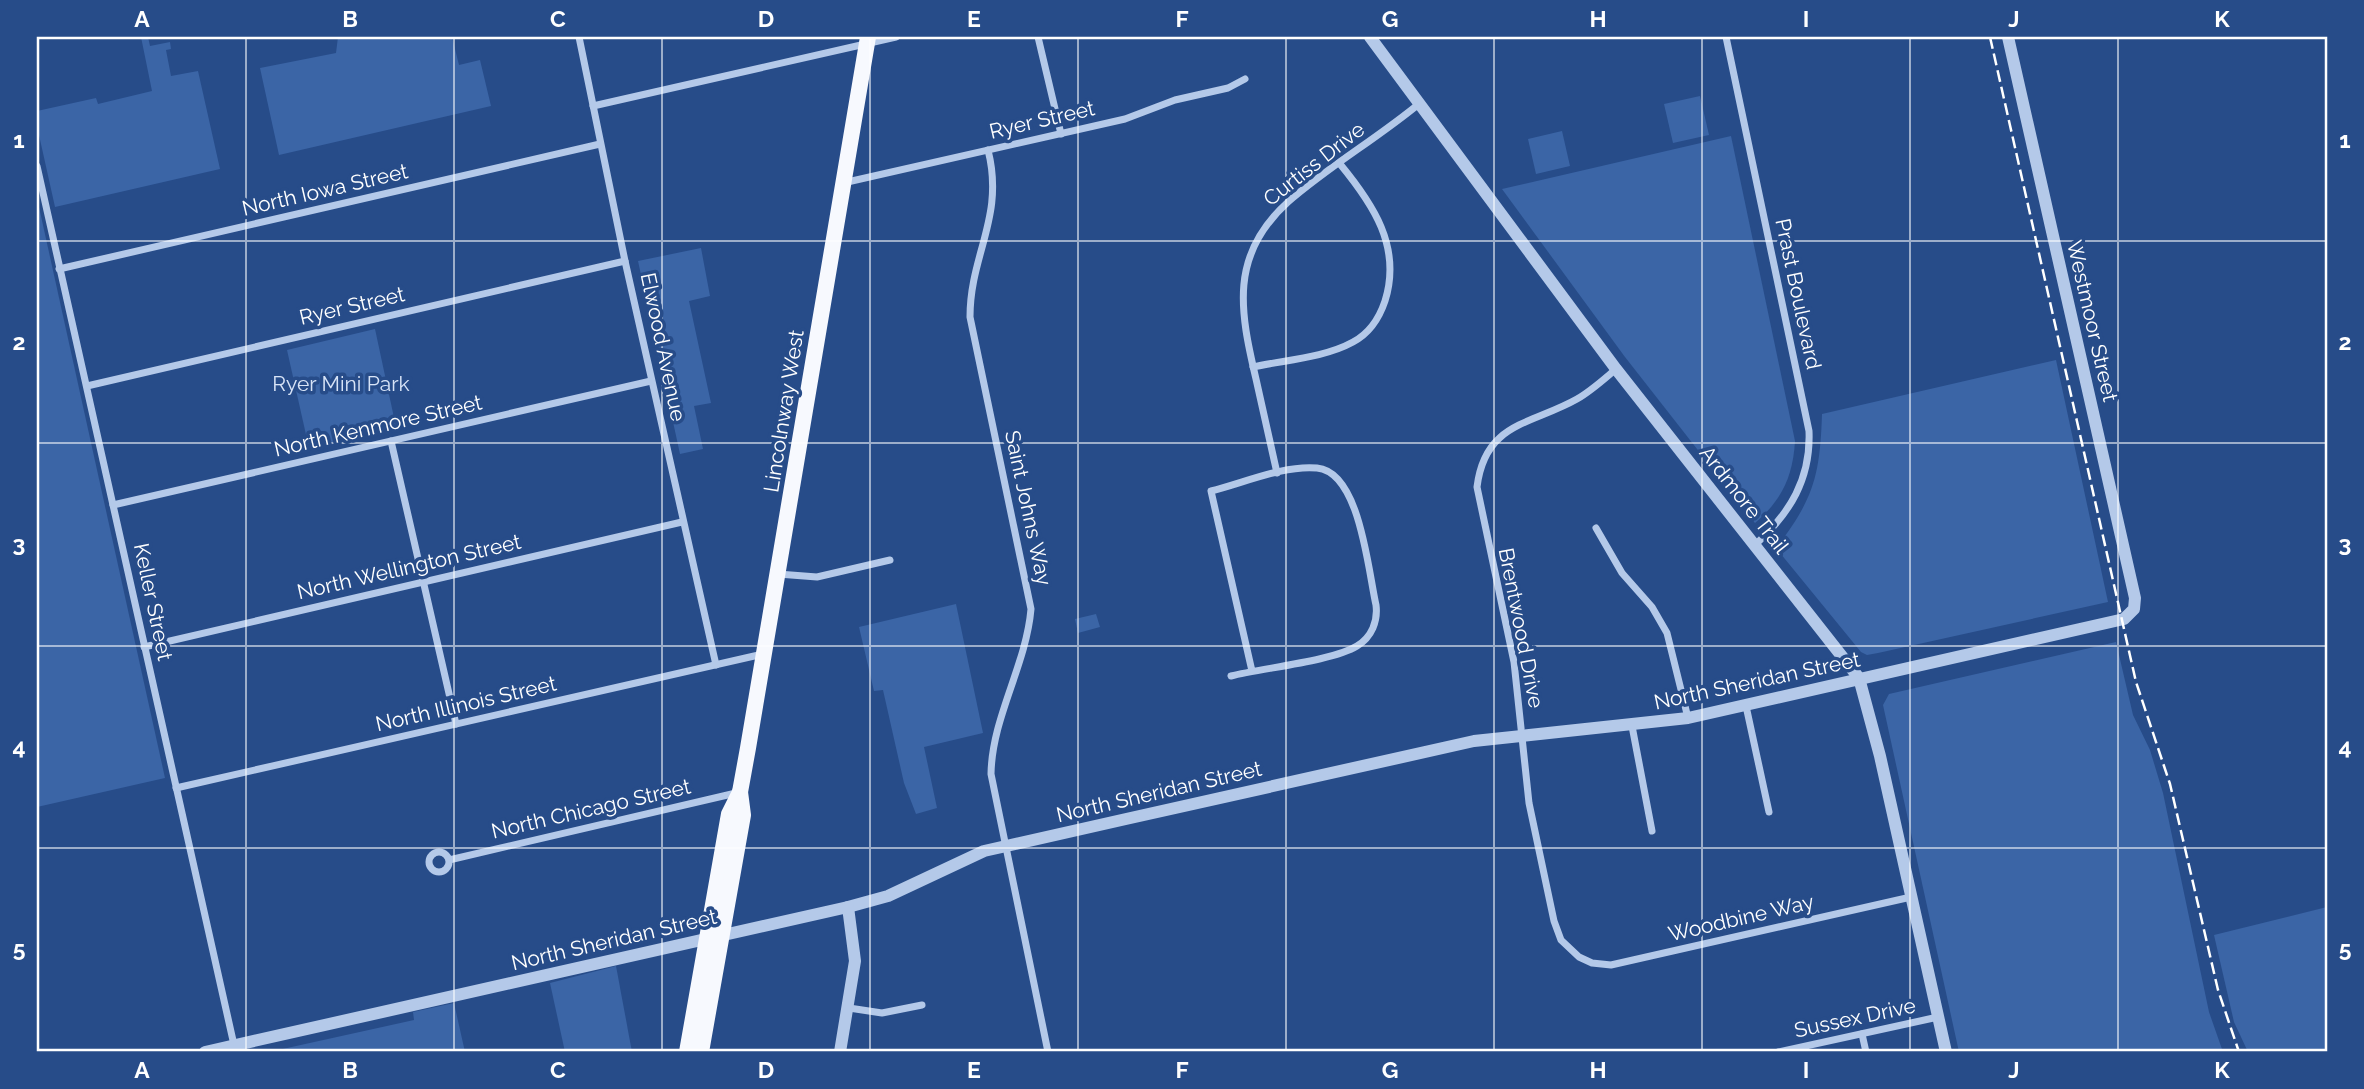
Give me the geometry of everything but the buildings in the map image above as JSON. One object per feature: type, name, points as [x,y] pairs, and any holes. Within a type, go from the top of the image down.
[{"type":"main road","name":"Lincolnway West","points":[[701,1052],[729,814],[740,792],[867,40]]},
{"type":"main road","name":"Lincolnway West","points":[[687,1052],[714,937]]},
{"type":"street","name":"Elwood Avenue","points":[[579,37],[651,381],[716,665]]},
{"type":"street","points":[[593,106],[867,40],[895,37]]},
{"type":"street","points":[[1038,37],[1061,134]]},
{"type":"street","name":"Ardmore Trail","points":[[1370,37],[1421,102],[1616,369],[1859,678],[1880,755],[1946,1052]]},
{"type":"street","name":"Prast Boulevard","points":[[1726,37],[1809,431],[1806,469],[1796,497],[1781,519],[1756,544]]},
{"type":"street","name":"Westmoor Street","points":[[2008,37],[2135,598],[2131,613]]},
{"type":"street","name":"Ryer Street","points":[[843,183],[1125,119],[1175,100],[1228,88],[1245,79]]},
{"type":"street","name":"Curtiss Drive","points":[[1277,473],[1242,311],[1242,282],[1247,262],[1267,223],[1287,203],[1421,102]]},
{"type":"street","name":"North Iowa Street","points":[[59,270],[600,144]]},
{"type":"street","name":"Saint Johns Way","points":[[988,150],[995,183],[994,207],[972,287],[970,317],[1031,609],[1027,636],[992,751],[992,787],[1047,1036],[1048,1052]]},
{"type":"street","points":[[1253,368],[1351,344],[1369,330],[1382,312],[1390,276],[1386,236],[1373,208],[1340,164]]},
{"type":"street","name":"Keller Street","points":[[37,166],[234,1045]]},
{"type":"street","name":"Ryer Street","points":[[87,386],[625,261]]},
{"type":"street","name":"Brentwood Drive","points":[[1579,957],[1562,940],[1554,921],[1530,803],[1514,662],[1477,501],[1478,475],[1489,450],[1501,435],[1521,422],[1577,400],[1616,369]]},
{"type":"street","name":"North Kenmore Street","points":[[113,505],[651,381]]},
{"type":"street","points":[[391,441],[456,724]]},
{"type":"street","points":[[1231,676],[1351,649],[1371,633],[1376,615],[1352,501],[1346,486],[1333,473],[1317,468],[1277,473],[1211,491],[1252,671]]},
{"type":"street","name":"North Wellington Street","points":[[144,647],[682,522]]},
{"type":"street","points":[[1596,528],[1616,564],[1652,607],[1667,633],[1688,718]]},
{"type":"street","points":[[777,574],[817,577],[890,560]]},
{"type":"street","name":"North Sheridan Street","points":[[205,1052],[848,907],[888,896],[968,856],[1005,846],[1458,744],[1521,735],[1632,726],[1746,706],[1859,678],[2122,620],[2131,613]]},
{"type":"street","name":"North Illinois Street","points":[[176,788],[764,654]]},
{"type":"street","points":[[1746,706],[1769,812]]},
{"type":"street","points":[[1632,726],[1652,831]]},
{"type":"street","name":"North Chicago Street","points":[[449,860],[740,792]]},
{"type":"street","name":"Woodbine Way","points":[[1579,957],[1601,965],[1622,964],[1911,897]]},
{"type":"street","points":[[841,1052],[855,961],[848,907]]},
{"type":"street","points":[[849,1008],[882,1013],[922,1005]]},
{"type":"street","name":"Sussex Drive","points":[[1778,1052],[1938,1017]]},
{"type":"street","points":[[1862,1034],[1866,1052]]},
{"type":"green space","points":[[141,37],[148,37],[150,46],[170,42],[171,49],[166,50],[171,76],[198,71],[220,169],[55,207],[37,126],[37,111],[96,98],[98,104],[152,91]]},
{"type":"green space","points":[[338,37],[452,37],[459,65],[480,60],[491,106],[279,155],[260,68],[336,53]]},
{"type":"green space","points":[[1700,96],[1709,135],[1673,143],[1664,104]]},
{"type":"green space","points":[[1562,131],[1570,166],[1536,174],[1528,139]]},
{"type":"green space","points":[[1731,136],[1795,441],[1789,476],[1779,496],[1755,523],[1625,357],[1502,189]]},
{"type":"green space","points":[[37,198],[165,778],[37,807]]},
{"type":"green space","points":[[701,248],[710,296],[689,301],[711,403],[694,406],[703,449],[680,454],[638,261]]},
{"type":"green space","name":"Ryer Mini Park","points":[[375,329],[396,427],[309,448],[287,350]]},
{"type":"green space","points":[[2056,360],[2108,602],[1878,653],[1867,655],[1861,652],[1776,548],[1799,515],[1812,486],[1817,470],[1822,414]]},
{"type":"green space","points":[[956,604],[983,733],[924,747],[937,808],[916,814],[904,783],[883,690],[874,691],[859,627]]},
{"type":"green space","points":[[1096,614],[1100,627],[1078,633],[1075,619]]},
{"type":"green space","points":[[2116,642],[2133,715],[2150,750],[2163,793],[2209,1012],[2223,1052],[1959,1052],[1883,705],[1889,694]]},
{"type":"green space","points":[[2327,907],[2327,1052],[2248,1052],[2234,1022],[2214,935]]},
{"type":"green space","points":[[616,966],[632,1052],[565,1052],[550,983]]},
{"type":"green space","points":[[454,1003],[465,1052],[269,1052],[414,1020],[413,1012]]},
{"type":"railway","points":[[1990,37],[2136,682],[2170,784],[2218,990],[2239,1052]]}]
